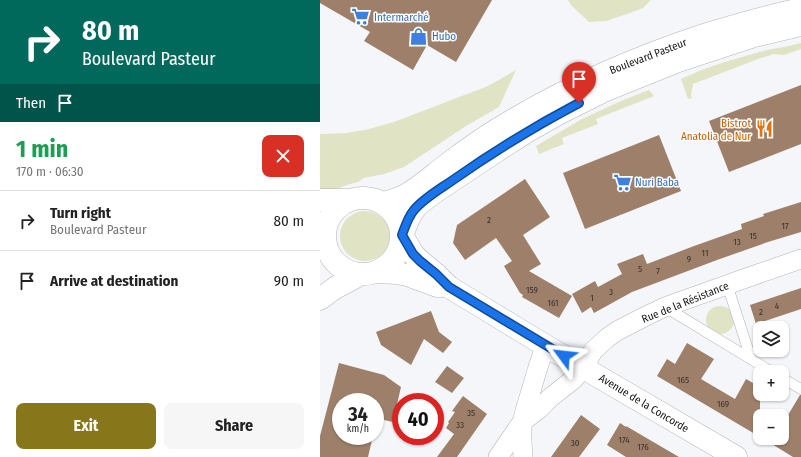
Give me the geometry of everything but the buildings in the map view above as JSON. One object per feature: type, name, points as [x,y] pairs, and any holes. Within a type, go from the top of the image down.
[{"type":"street","name":"Boulevard Pasteur","points":[[384,203],[397,199],[411,192],[496,130],[540,104],[584,82],[638,59],[688,41],[746,23],[801,9]]},
{"type":"street","name":"Boulevard Pasteur","points":[[402,235],[413,211],[418,205],[498,150],[546,120],[613,87],[678,61],[754,36],[801,25]]},
{"type":"street","points":[[320,200],[346,200],[359,197],[372,198],[384,203],[393,212],[400,223],[402,235],[400,246],[395,257],[387,266],[335,288],[320,299]]},
{"type":"street","points":[[346,200],[336,208],[328,218],[322,239],[335,263],[354,273],[369,273]]},
{"type":"street","name":"Avenue de la Concorde","points":[[402,235],[413,254],[449,287],[546,346],[736,457]]},
{"type":"street","name":"Rue de la Résistance","points":[[522,422],[574,379],[584,367],[593,351],[607,338],[627,326],[665,308],[727,284],[801,260]]},
{"type":"street","name":"Avenue de la Concorde","points":[[369,273],[397,273],[436,286],[449,287]]},
{"type":"street","points":[[523,457],[522,422],[542,353],[546,346]]},
{"type":"street","points":[[498,457],[522,422]]},
{"type":"lane","points":[[727,284],[750,359]]},
{"type":"lane","points":[[665,308],[760,365]]},
{"type":"lane","points":[[789,382],[801,389]]},
{"type":"green space","points":[[568,0],[651,0],[643,8],[627,14],[606,21],[589,22],[571,5]]},
{"type":"green space","points":[[801,43],[801,49],[784,55],[774,54],[758,59],[693,84],[691,95],[692,98],[688,99],[681,79],[734,59]]},
{"type":"green space","points":[[516,70],[499,107],[466,126],[404,167],[384,174],[364,178],[358,182],[334,190],[320,189],[320,134],[345,133],[365,130],[394,122],[488,86]]},
{"type":"green space","points":[[649,90],[654,96],[596,119],[598,124],[562,138],[564,144],[539,154],[536,146],[582,119]]},
{"type":"green space","points":[[365,211],[375,213],[383,218],[388,226],[390,236],[388,246],[383,254],[375,259],[365,261],[355,259],[347,254],[342,246],[340,236],[342,226],[347,218],[355,213]]},
{"type":"green space","points":[[720,306],[730,310],[734,320],[730,330],[720,334],[710,330],[706,320],[710,310]]},
{"type":"place","name":"Intermarché","points":[[361,17]]},
{"type":"place","name":"Hubo","points":[[419,36]]},
{"type":"place","name":"Bistrot Anatolia de Nur","points":[[764,129]]},
{"type":"place","name":"Nuri Baba","points":[[622,182]]},
{"type":"route","points":[[564,356],[449,287],[436,274],[423,265],[413,254],[402,235],[413,211],[432,194],[528,131],[579,103]]}]
